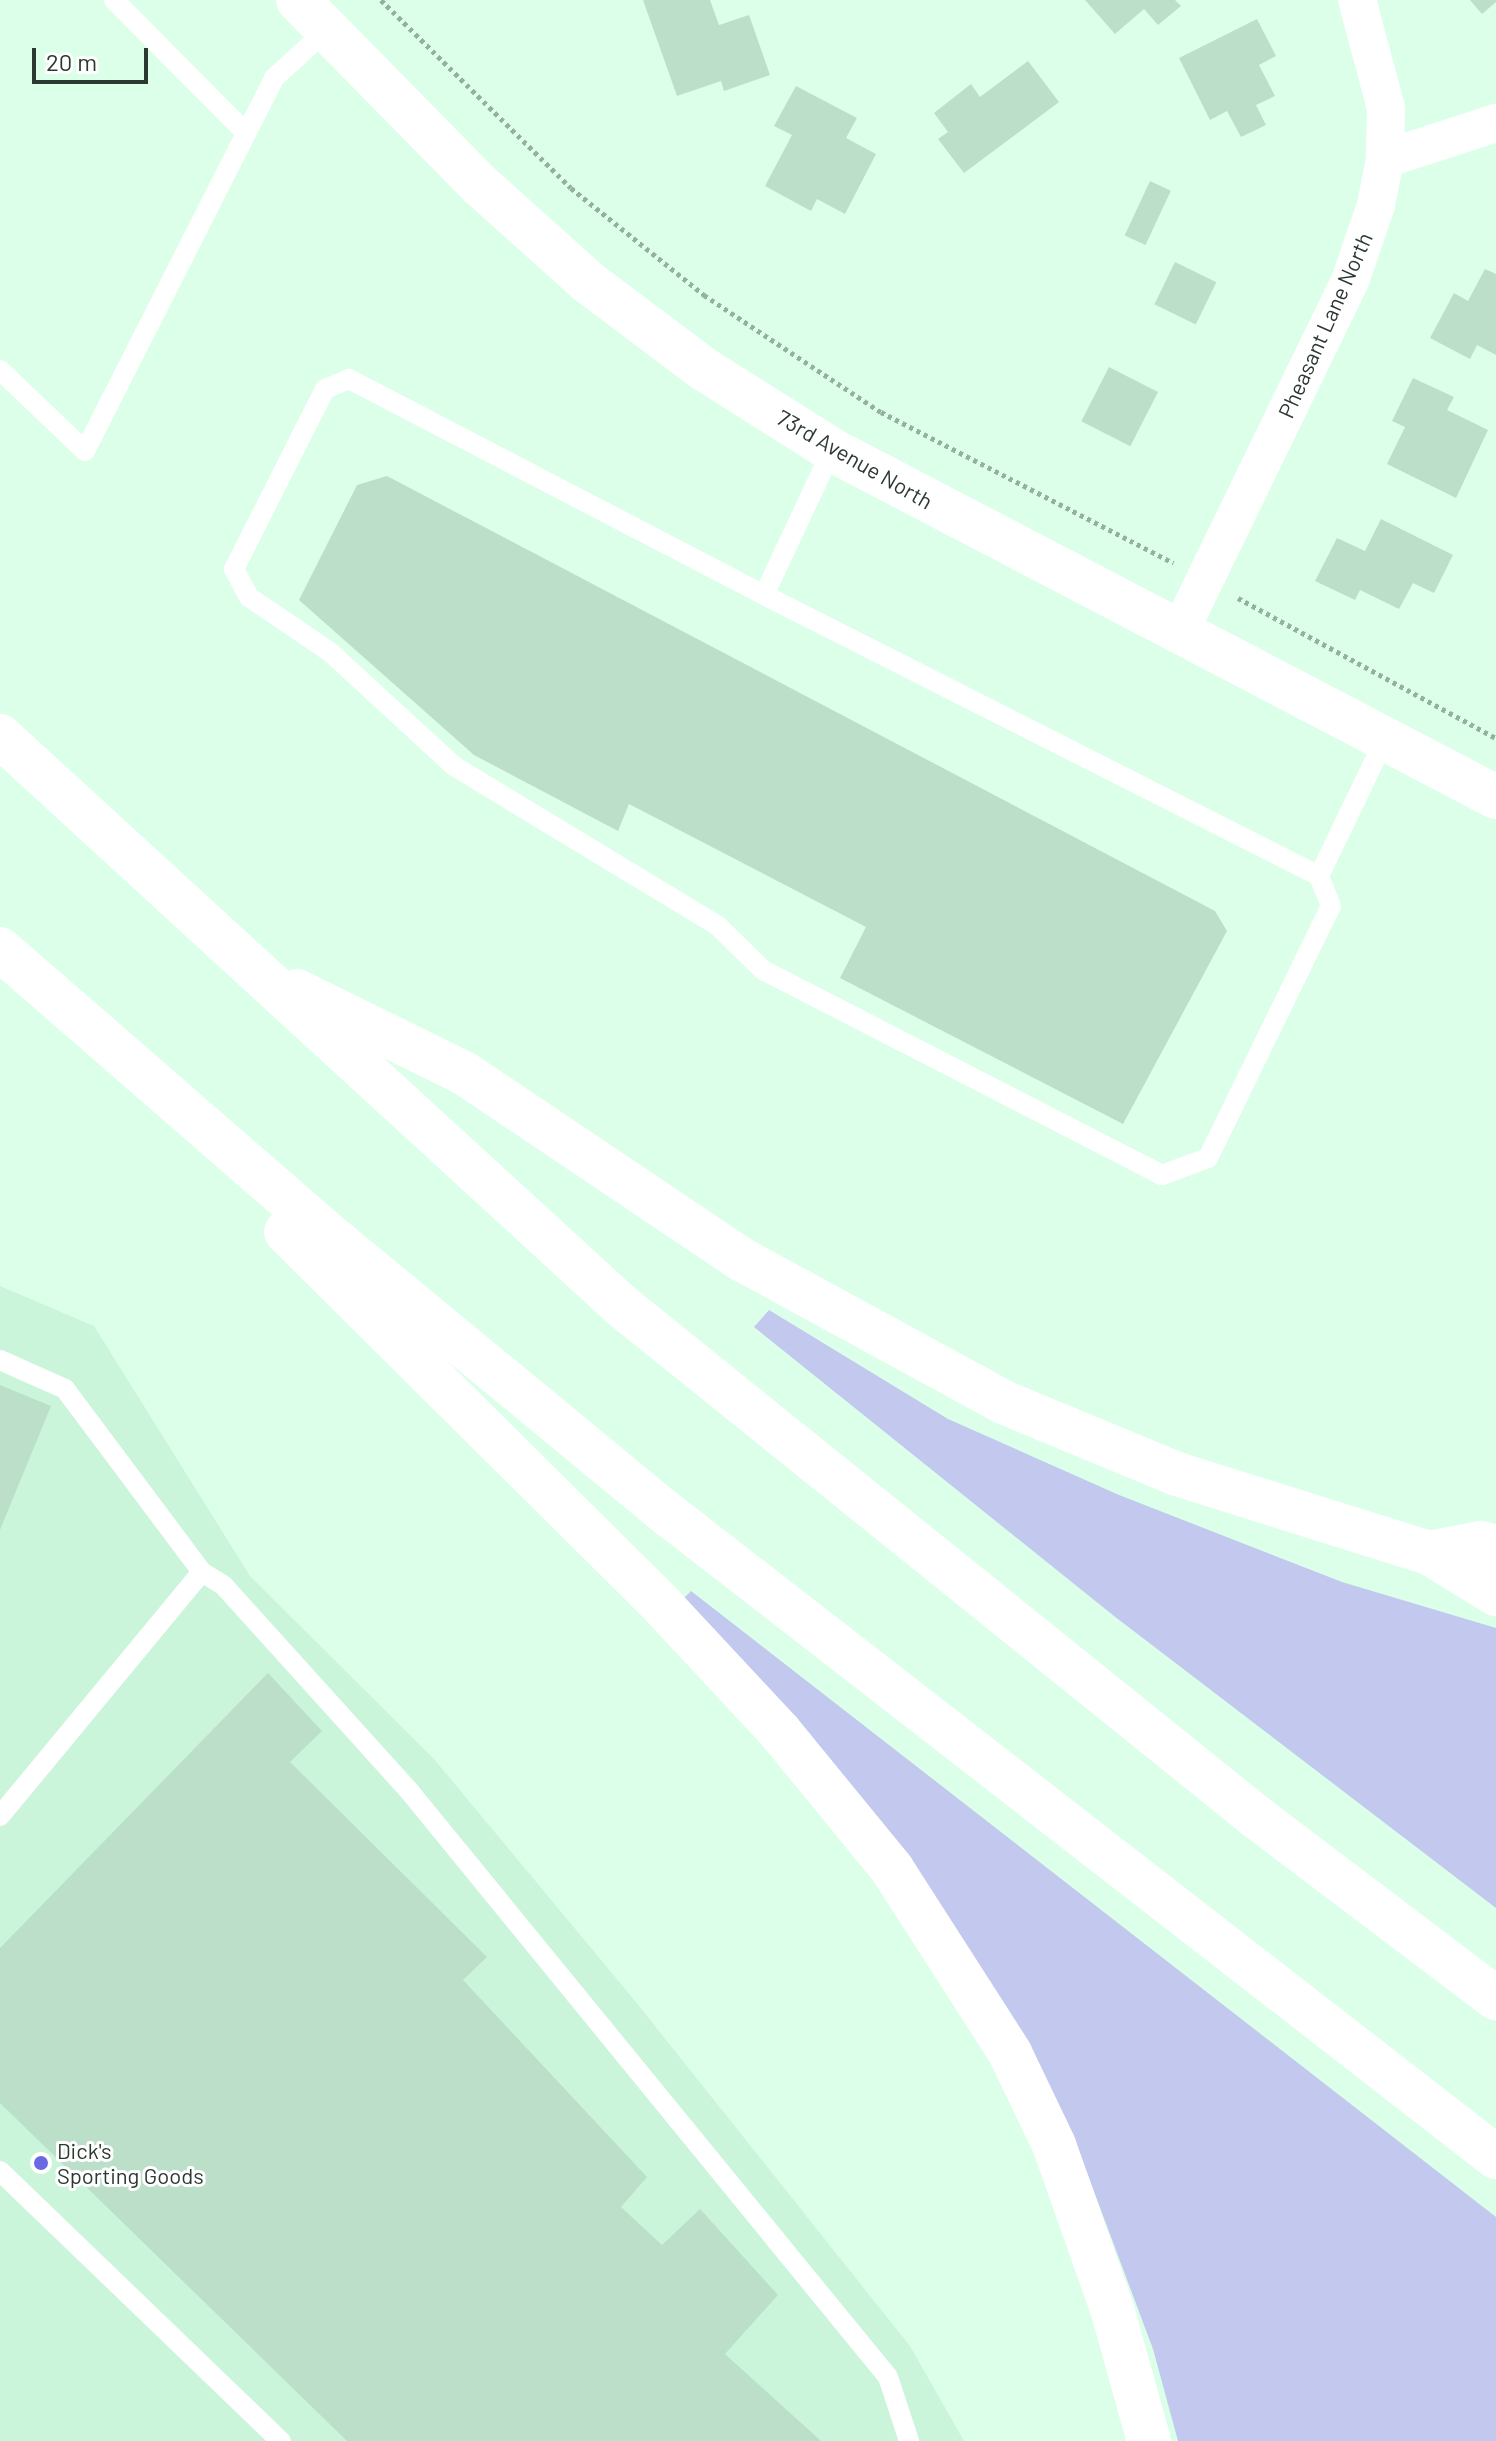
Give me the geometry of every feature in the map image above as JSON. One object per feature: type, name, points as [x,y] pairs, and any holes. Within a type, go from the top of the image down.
[{"type":"main road","name":"73rd Avenue North","points":[[312,15],[480,185],[588,282],[704,369],[832,450],[1496,797]]},
{"type":"main road","points":[[0,736],[623,1307],[1259,1819],[1496,1998]]},
{"type":"main road","points":[[1,950],[335,1240],[669,1515],[1496,2157]]},
{"type":"main road","points":[[1,950],[658,1601],[860,1825],[978,1999],[1054,2145],[1113,2312],[1149,2441]]},
{"type":"main road","points":[[249,967],[464,1073],[741,1259],[1003,1402],[1177,1474],[1429,1553],[1496,1594]]},
{"type":"main road","points":[[1429,1553],[1481,1543],[1496,1547]]},
{"type":"street","name":"Pheasant Lane North","points":[[1179,633],[1350,281],[1376,205],[1385,159],[1386,108],[1357,0]]},
{"type":"street","points":[[1385,159],[1496,123]]},
{"type":"lane","points":[[114,0],[246,133]]},
{"type":"lane","points":[[0,370],[85,451],[274,78],[312,15]]},
{"type":"lane","points":[[349,379],[764,595],[1319,876],[1331,906],[1208,1158],[1162,1175],[763,970],[717,925],[454,766],[330,652],[249,597],[234,569],[325,389],[349,379]]},
{"type":"lane","points":[[764,595],[832,450]]},
{"type":"lane","points":[[1319,876],[1385,739]]},
{"type":"lane","points":[[0,1360],[65,1389],[202,1572],[224,1586],[400,1781],[888,2377],[909,2441]]},
{"type":"lane","points":[[0,1816],[202,1572]]},
{"type":"lane","points":[[0,2171],[281,2441]]},
{"type":"path","points":[[381,0],[571,188],[704,295],[881,412],[1178,566]]},
{"type":"path","points":[[1237,598],[1496,738]]},
{"type":"shaded area","points":[[0,1286],[94,1326],[250,1576],[434,1759],[631,1996],[910,2346],[964,2441],[0,2441]]},
{"type":"shaded area","points":[[769,1310],[948,1419],[1119,1495],[1342,1582],[1496,1628],[1496,1908],[1114,1616],[754,1327]]},
{"type":"shaded area","points":[[691,1591],[1496,2217],[1496,2441],[1178,2441],[1153,2349],[1075,2141],[679,1603]]},
{"type":"building","points":[[643,0],[710,0],[719,25],[749,15],[770,75],[724,91],[721,81],[677,96]]},
{"type":"building","points":[[1085,0],[1175,0],[1181,6],[1158,25],[1144,9],[1115,34]]},
{"type":"building","points":[[1470,0],[1496,0],[1496,2],[1482,14]]},
{"type":"building","points":[[1257,19],[1276,56],[1259,65],[1275,96],[1256,105],[1266,125],[1241,137],[1227,111],[1210,120],[1179,58]]},
{"type":"building","points":[[1028,61],[1059,102],[964,173],[938,139],[948,132],[934,113],[971,84],[980,97]]},
{"type":"building","points":[[796,86],[857,118],[846,138],[876,154],[845,214],[817,199],[811,211],[765,186],[792,135],[774,126]]},
{"type":"building","points":[[1150,181],[1171,191],[1145,245],[1125,235]]},
{"type":"building","points":[[1175,262],[1216,282],[1196,324],[1154,304]]},
{"type":"building","points":[[1485,269],[1496,274],[1496,355],[1477,345],[1470,359],[1430,338],[1454,293],[1468,301]]},
{"type":"building","points":[[1109,367],[1158,392],[1130,446],[1081,421]]},
{"type":"building","points":[[1413,378],[1454,397],[1447,410],[1488,430],[1456,498],[1387,464],[1405,427],[1392,421]]},
{"type":"building","points":[[387,476],[1215,911],[1227,931],[1123,1124],[840,978],[866,927],[629,804],[618,831],[474,755],[299,600],[357,485]]},
{"type":"building","points":[[1381,519],[1453,555],[1434,593],[1413,583],[1399,609],[1360,590],[1355,600],[1315,581],[1337,538],[1365,551]]},
{"type":"building","points":[[0,1385],[51,1406],[0,1530]]},
{"type":"building","points":[[268,1673],[322,1731],[290,1762],[487,1957],[463,1980],[647,2177],[621,2207],[662,2245],[700,2209],[778,2295],[725,2354],[821,2441],[347,2441],[0,2103],[0,1948]]},
{"type":"place","name":"Dick's Sporting Goods","points":[[41,2163]]}]
